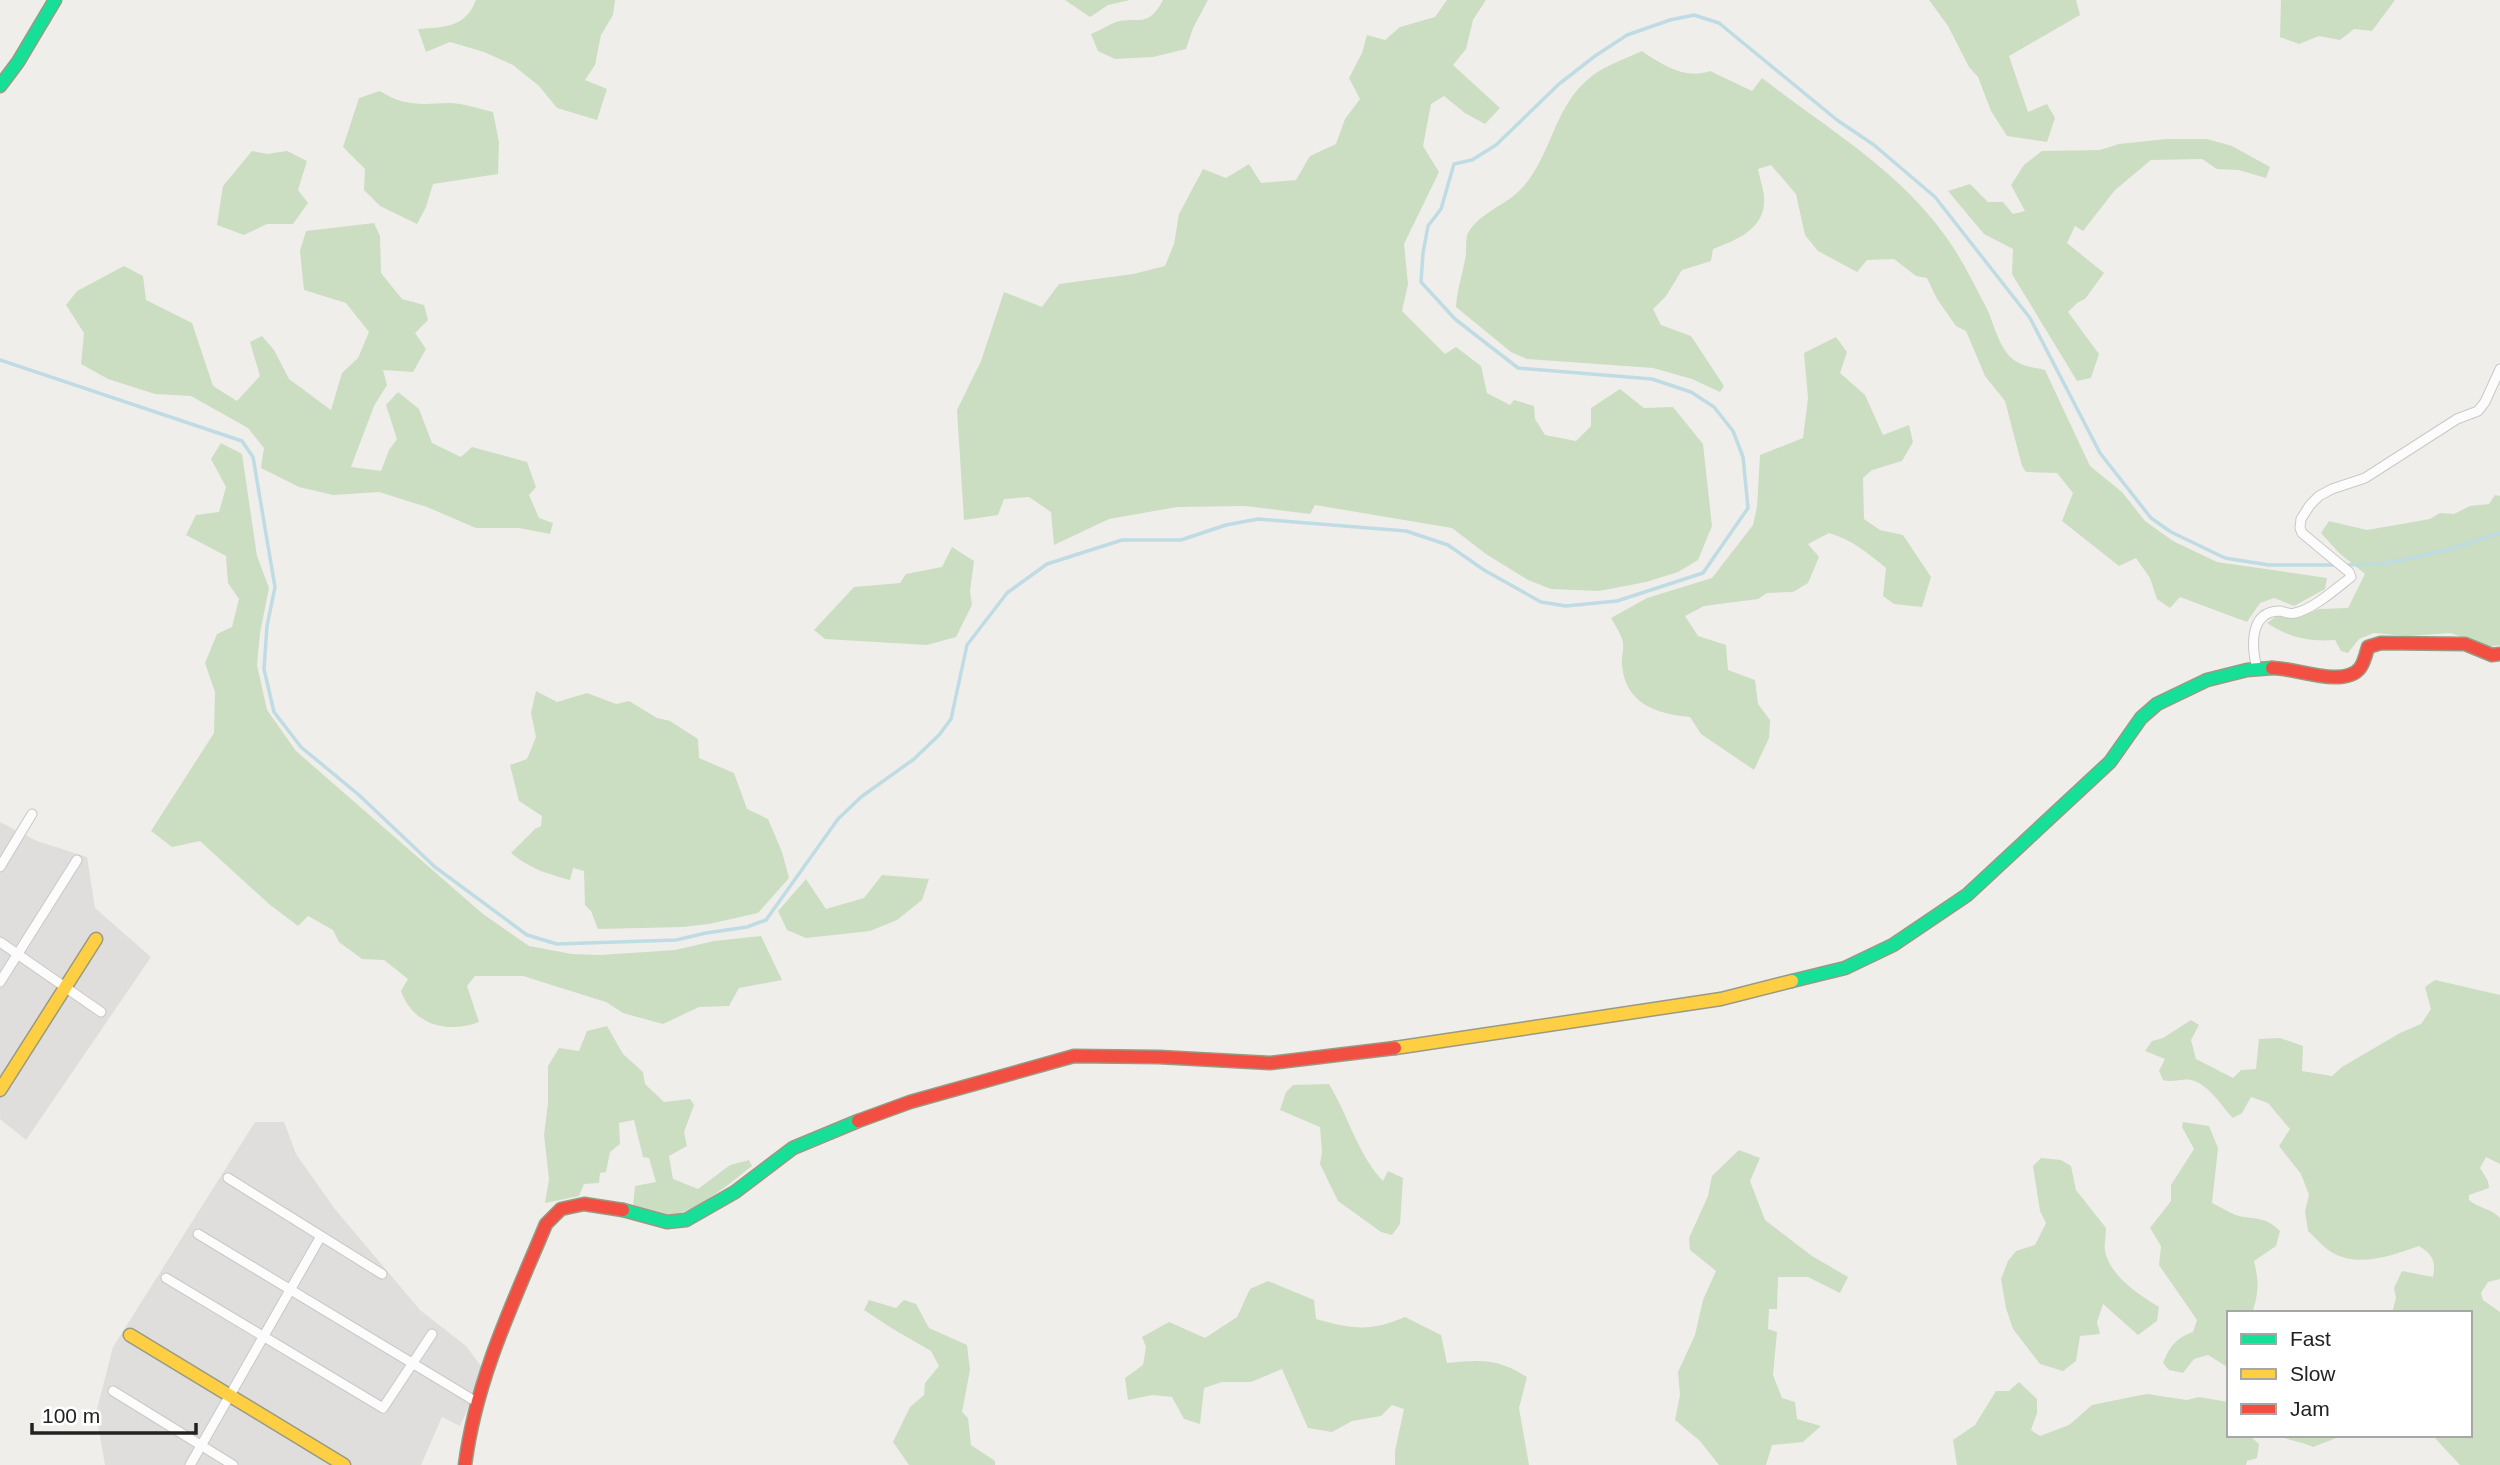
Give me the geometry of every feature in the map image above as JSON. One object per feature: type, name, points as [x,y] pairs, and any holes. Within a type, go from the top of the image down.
[{"type":"street","points":[[0,86],[55,0]]},
{"type":"street","points":[[2257,669],[2253,651],[2254,637],[2257,624],[2263,616],[2277,611],[2293,614],[2307,608],[2351,577],[2349,572],[2302,533],[2301,519],[2310,505],[2332,489],[2365,478],[2457,419],[2478,411],[2500,369]]},
{"type":"street","points":[[465,1465],[467,1437],[475,1401],[546,1224],[561,1209],[584,1204],[639,1213],[667,1222],[686,1220],[735,1192],[793,1148],[849,1124],[910,1102],[1074,1056],[1270,1063],[1369,1052],[1721,999],[1845,968],[1893,945],[1967,895],[2110,762],[2141,718],[2157,704],[2207,680],[2278,667],[2324,677],[2342,676],[2357,672],[2368,647],[2381,643],[2465,644],[2492,655],[2500,654]]},
{"type":"street","points":[[0,867],[32,814]]},
{"type":"street","points":[[0,982],[77,860]]},
{"type":"street","points":[[0,1090],[96,939]]},
{"type":"street","points":[[0,942],[101,1012]]},
{"type":"street","points":[[228,1178],[382,1274]]},
{"type":"street","points":[[198,1234],[475,1401]]},
{"type":"street","points":[[190,1465],[321,1236]]},
{"type":"street","points":[[166,1278],[383,1408],[432,1334]]},
{"type":"street","points":[[130,1335],[344,1465]]},
{"type":"street","points":[[113,1391],[233,1465]]},
{"type":"shaded area","points":[[0,822],[37,841],[87,857],[95,908],[151,957],[26,1140],[0,1119]]},
{"type":"shaded area","points":[[255,1122],[284,1122],[296,1154],[334,1208],[420,1310],[466,1346],[481,1366],[460,1426],[442,1417],[421,1465],[105,1465],[96,1413],[113,1347]]},
{"type":"green space","points":[[476,0],[615,0],[613,15],[601,35],[595,65],[585,80],[607,89],[597,120],[557,108],[539,86],[513,65],[484,52],[450,42],[426,52],[418,29],[445,26],[460,21]]},
{"type":"green space","points":[[1065,0],[1130,0],[1108,5],[1090,17]]},
{"type":"green space","points":[[1163,0],[1208,0],[1193,28],[1186,49],[1153,57],[1115,59],[1098,51],[1091,34],[1116,22],[1147,18],[1158,9]]},
{"type":"green space","points":[[1447,0],[1486,0],[1473,20],[1466,49],[1453,65],[1500,108],[1485,124],[1465,113],[1444,96],[1431,104],[1423,146],[1439,172],[1404,244],[1408,284],[1402,311],[1445,354],[1456,347],[1481,366],[1487,393],[1510,405],[1514,400],[1534,406],[1535,419],[1545,435],[1576,441],[1591,426],[1591,408],[1620,389],[1644,408],[1673,407],[1703,444],[1712,526],[1698,560],[1678,572],[1646,582],[1599,591],[1551,589],[1528,580],[1486,554],[1452,528],[1315,505],[1310,514],[1245,506],[1177,507],[1109,519],[1054,545],[1051,512],[1029,497],[1004,499],[998,515],[964,520],[957,410],[981,361],[1004,292],[1042,307],[1059,284],[1133,274],[1165,266],[1174,244],[1179,214],[1203,169],[1226,178],[1249,164],[1261,183],[1296,180],[1310,156],[1336,144],[1345,119],[1360,99],[1349,78],[1362,53],[1367,35],[1385,40],[1400,27],[1435,17]]},
{"type":"green space","points":[[1929,0],[2076,0],[2080,15],[2009,56],[2028,112],[2047,104],[2055,118],[2047,142],[2007,136],[1991,111],[1978,77],[1969,67],[1948,26]]},
{"type":"green space","points":[[2281,0],[2395,0],[2372,31],[2354,29],[2340,40],[2319,36],[2299,44],[2280,37]]},
{"type":"green space","points":[[1642,51],[1674,70],[1692,74],[1710,71],[1752,91],[1762,78],[1890,175],[1934,221],[1953,247],[1987,309],[2007,353],[2022,364],[2045,370],[2090,466],[2122,492],[2145,521],[2173,541],[2217,562],[2327,578],[2325,589],[2294,606],[2274,598],[2260,603],[2247,622],[2180,597],[2170,608],[2157,599],[2150,578],[2136,558],[2119,566],[2062,521],[2073,493],[2057,473],[2026,472],[2022,466],[2005,401],[1985,376],[1966,331],[1956,326],[1937,299],[1927,278],[1916,276],[1894,259],[1867,260],[1857,272],[1818,251],[1805,235],[1796,194],[1771,165],[1758,169],[1764,203],[1759,220],[1746,233],[1713,249],[1711,261],[1682,270],[1666,296],[1653,309],[1661,325],[1691,336],[1724,386],[1720,392],[1692,379],[1653,368],[1527,359],[1511,352],[1456,307],[1468,233],[1479,220],[1522,188],[1539,163],[1566,106],[1585,82],[1605,68]]},
{"type":"green space","points":[[380,91],[405,102],[454,103],[493,112],[499,142],[498,174],[433,184],[417,224],[380,206],[364,190],[365,169],[343,147],[359,98]]},
{"type":"green space","points":[[2167,139],[2207,139],[2232,146],[2270,167],[2266,178],[2239,170],[2217,169],[2202,159],[2151,160],[2115,190],[2083,231],[2075,226],[2067,243],[2104,273],[2085,299],[2068,312],[2099,354],[2091,378],[2077,381],[2012,274],[2013,249],[1984,234],[1948,191],[1970,184],[1988,202],[2003,202],[2013,214],[2025,211],[2011,185],[2024,165],[2042,151],[2100,150],[2119,144]]},
{"type":"green space","points":[[252,151],[267,154],[287,151],[307,161],[298,190],[308,203],[293,224],[267,224],[244,235],[217,225],[223,186]]},
{"type":"green space","points":[[374,223],[380,236],[381,273],[402,299],[424,305],[428,320],[415,333],[426,349],[413,372],[383,370],[387,385],[374,406],[351,467],[381,471],[389,450],[397,439],[386,405],[398,392],[419,409],[432,443],[461,457],[472,447],[527,462],[536,487],[529,495],[539,518],[553,523],[550,534],[519,528],[476,528],[427,507],[379,492],[333,495],[299,487],[261,468],[264,448],[248,428],[191,396],[155,394],[108,379],[81,364],[84,333],[66,305],[77,291],[124,266],[143,276],[146,300],[192,323],[213,386],[237,401],[260,376],[250,342],[262,336],[274,350],[289,379],[331,410],[342,373],[358,358],[369,332],[346,303],[304,290],[300,251],[306,231]]},
{"type":"green space","points":[[1836,337],[1847,352],[1840,373],[1865,395],[1883,435],[1909,425],[1913,442],[1902,461],[1872,470],[1863,478],[1864,519],[1880,530],[1903,535],[1931,577],[1922,607],[1894,604],[1883,596],[1886,568],[1852,543],[1829,533],[1808,544],[1819,557],[1808,583],[1793,592],[1767,593],[1758,599],[1704,606],[1685,616],[1698,636],[1726,645],[1728,670],[1755,680],[1758,704],[1770,720],[1769,738],[1754,770],[1701,734],[1690,717],[1655,710],[1636,698],[1624,678],[1622,640],[1611,618],[1647,598],[1712,578],[1753,525],[1757,507],[1760,455],[1803,438],[1808,398],[1804,353]]},
{"type":"green space","points":[[221,443],[242,454],[257,556],[269,588],[257,665],[267,710],[296,751],[483,914],[529,946],[572,954],[600,955],[675,950],[714,941],[761,936],[782,980],[739,988],[729,1006],[699,1007],[663,1024],[623,1013],[606,1002],[523,976],[475,976],[467,986],[479,1022],[455,1027],[432,1024],[406,1003],[401,991],[408,979],[384,960],[362,959],[339,942],[333,930],[308,916],[298,926],[269,904],[200,841],[172,847],[151,831],[214,733],[215,692],[205,663],[217,634],[232,627],[239,599],[228,583],[226,556],[186,535],[196,515],[219,512],[226,487],[211,459]]},
{"type":"green space","points":[[2495,495],[2500,496],[2500,645],[2488,647],[2451,633],[2408,636],[2374,633],[2359,639],[2348,653],[2341,651],[2335,640],[2299,638],[2267,623],[2278,615],[2298,618],[2319,609],[2348,608],[2365,574],[2339,553],[2321,533],[2329,521],[2367,530],[2430,519],[2440,513],[2454,514],[2470,506],[2489,504]]},
{"type":"green space","points":[[952,547],[974,561],[970,591],[972,605],[956,637],[927,645],[825,639],[814,630],[854,587],[900,583],[906,574],[942,567]]},
{"type":"green space","points":[[536,691],[557,702],[587,693],[616,704],[629,701],[657,718],[670,721],[698,739],[699,758],[734,773],[747,809],[768,819],[782,852],[789,878],[758,913],[683,927],[598,929],[591,911],[585,905],[584,871],[573,868],[570,880],[539,870],[511,853],[541,826],[542,816],[519,801],[510,765],[527,759],[536,737],[531,713]]},
{"type":"green space","points":[[882,875],[929,879],[922,900],[897,920],[870,931],[806,938],[787,930],[778,911],[806,879],[826,909],[864,898]]},
{"type":"green space","points":[[2435,980],[2500,995],[2500,1164],[2486,1157],[2480,1168],[2489,1188],[2469,1195],[2469,1200],[2500,1218],[2500,1279],[2488,1282],[2481,1293],[2483,1300],[2500,1312],[2500,1465],[2460,1465],[2434,1437],[2472,1437],[2472,1311],[2393,1311],[2396,1298],[2394,1288],[2402,1271],[2433,1277],[2434,1263],[2428,1252],[2419,1246],[2387,1256],[2354,1260],[2330,1251],[2308,1231],[2305,1211],[2309,1195],[2301,1174],[2279,1146],[2290,1129],[2268,1103],[2251,1097],[2242,1113],[2233,1118],[2209,1091],[2197,1082],[2163,1080],[2159,1071],[2165,1059],[2145,1051],[2152,1041],[2163,1038],[2191,1020],[2199,1025],[2191,1040],[2196,1059],[2233,1078],[2241,1070],[2256,1069],[2259,1039],[2280,1038],[2303,1046],[2302,1071],[2332,1076],[2342,1067],[2400,1033],[2421,1024],[2431,1009],[2425,987]]},
{"type":"green space","points":[[607,1026],[623,1054],[643,1072],[645,1084],[664,1102],[690,1099],[694,1105],[684,1132],[687,1146],[669,1156],[673,1179],[698,1189],[730,1165],[749,1160],[752,1166],[721,1190],[683,1213],[660,1217],[633,1206],[635,1186],[656,1182],[649,1158],[643,1157],[634,1120],[619,1123],[620,1144],[610,1152],[606,1172],[600,1173],[599,1183],[584,1184],[579,1196],[545,1203],[549,1179],[544,1135],[548,1103],[548,1066],[559,1048],[579,1051],[587,1031]]},
{"type":"green space","points":[[1329,1084],[1374,1171],[1383,1181],[1388,1171],[1403,1178],[1400,1224],[1392,1235],[1381,1232],[1338,1201],[1320,1164],[1320,1127],[1280,1110],[1286,1092],[1293,1085]]},
{"type":"green space","points":[[2183,1122],[2209,1126],[2218,1148],[2212,1203],[2236,1215],[2268,1222],[2280,1231],[2276,1246],[2254,1261],[2258,1287],[2253,1311],[2227,1311],[2227,1367],[2208,1355],[2194,1359],[2183,1373],[2169,1370],[2163,1363],[2174,1343],[2193,1332],[2197,1320],[2159,1265],[2161,1246],[2150,1228],[2171,1201],[2171,1185],[2194,1149],[2182,1127]]},
{"type":"green space","points":[[1739,1150],[1760,1158],[1750,1181],[1765,1220],[1812,1256],[1848,1277],[1840,1293],[1808,1277],[1778,1277],[1777,1309],[1769,1309],[1768,1329],[1777,1332],[1773,1375],[1782,1398],[1795,1402],[1797,1419],[1821,1426],[1803,1442],[1772,1445],[1766,1465],[1719,1465],[1700,1441],[1675,1420],[1680,1395],[1678,1372],[1695,1335],[1703,1300],[1716,1271],[1690,1250],[1689,1238],[1708,1196],[1712,1176]]},
{"type":"green space","points":[[2041,1158],[2061,1160],[2071,1166],[2076,1190],[2106,1228],[2105,1251],[2113,1269],[2134,1291],[2159,1307],[2157,1321],[2138,1335],[2103,1304],[2097,1322],[2100,1334],[2080,1336],[2076,1361],[2063,1371],[2040,1364],[2013,1329],[2001,1279],[2008,1261],[2016,1251],[2035,1245],[2046,1223],[2040,1211],[2033,1166]]},
{"type":"green space","points":[[1268,1281],[1314,1300],[1316,1319],[1340,1325],[1371,1327],[1405,1317],[1441,1335],[1447,1363],[1498,1363],[1527,1377],[1519,1408],[1529,1465],[1395,1465],[1395,1451],[1404,1409],[1392,1405],[1381,1416],[1352,1421],[1332,1432],[1308,1428],[1282,1369],[1251,1382],[1222,1382],[1204,1388],[1200,1424],[1184,1419],[1172,1397],[1152,1395],[1128,1400],[1125,1378],[1143,1365],[1146,1347],[1142,1337],[1169,1322],[1205,1338],[1237,1317],[1250,1289]]},
{"type":"green space","points":[[869,1300],[896,1308],[904,1300],[916,1304],[929,1328],[967,1345],[970,1370],[962,1412],[968,1418],[971,1445],[995,1461],[995,1465],[909,1465],[893,1442],[910,1407],[924,1395],[925,1383],[939,1366],[931,1351],[864,1310]]},
{"type":"green space","points":[[2019,1382],[2037,1399],[2037,1413],[2031,1430],[2040,1436],[2069,1425],[2092,1405],[2147,1394],[2227,1402],[2227,1437],[2251,1437],[2259,1444],[2257,1458],[2247,1461],[2246,1465],[1957,1465],[1953,1440],[1975,1425],[1996,1391],[2009,1391]]},
{"type":"green space","points":[[2282,1437],[2339,1437],[2313,1447]]},
{"type":"waterway","points":[[0,360],[242,441],[253,457],[275,587],[267,626],[264,669],[274,712],[301,747],[359,795],[435,867],[527,935],[557,944],[676,940],[747,927],[766,920],[838,819],[861,797],[914,759],[939,735],[951,719],[967,645],[1007,593],[1047,564],[1122,540],[1181,540],[1226,525],[1258,519],[1406,531],[1448,545],[1484,570],[1541,602],[1566,606],[1617,601],[1703,573],[1748,508],[1743,457],[1733,431],[1714,407],[1691,392],[1652,379],[1518,368],[1455,319],[1421,282],[1428,226],[1441,209],[1454,164],[1472,160],[1496,145],[1559,84],[1595,56],[1627,35],[1670,20],[1694,15],[1719,23],[1837,120],[1874,145],[1935,197],[2030,318],[2100,453],[2151,518],[2171,532],[2225,558],[2269,565],[2338,565]]},
{"type":"waterway","points":[[2345,565],[2384,564],[2451,549],[2500,533]]},
{"type":"traffic: fast","points":[[0,86],[18,62],[55,0]]},
{"type":"traffic: fast","points":[[1792,981],[1845,968],[1893,945],[1967,895],[2110,762],[2141,718],[2157,704],[2207,680],[2247,670],[2272,668]]},
{"type":"traffic: fast","points":[[623,1210],[667,1222],[686,1220],[735,1192],[793,1148],[858,1121]]},
{"type":"traffic: slow","points":[[0,1090],[96,939]]},
{"type":"traffic: slow","points":[[1395,1048],[1721,999],[1792,981]]},
{"type":"traffic: slow","points":[[130,1335],[344,1465]]},
{"type":"traffic: jam","points":[[2272,668],[2342,677],[2360,668],[2368,647],[2381,643],[2465,644],[2492,655],[2500,654]]},
{"type":"traffic: jam","points":[[858,1121],[910,1102],[1074,1056],[1270,1063],[1395,1048]]},
{"type":"traffic: jam","points":[[465,1465],[478,1402],[497,1342],[546,1224],[561,1209],[584,1204],[623,1210]]}]
